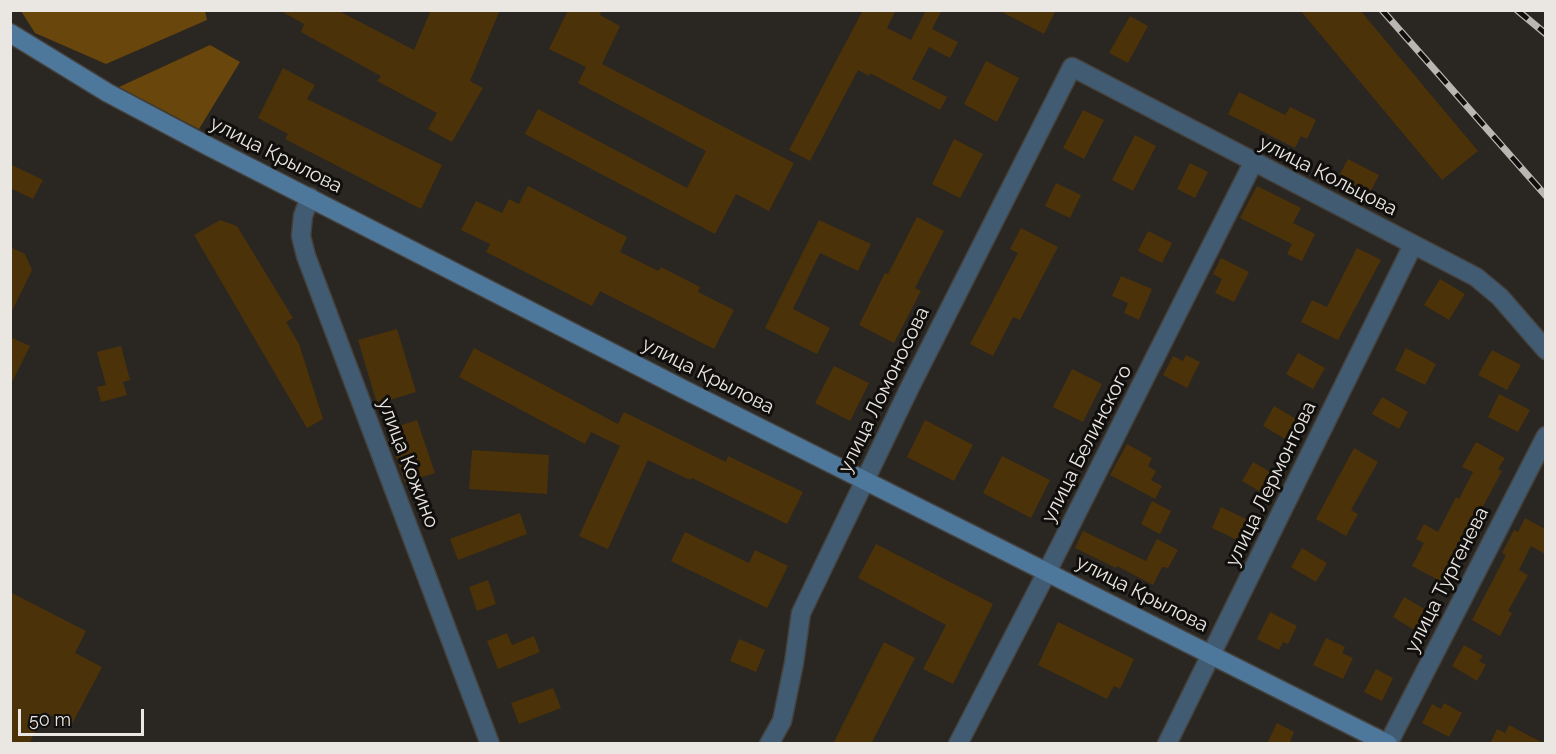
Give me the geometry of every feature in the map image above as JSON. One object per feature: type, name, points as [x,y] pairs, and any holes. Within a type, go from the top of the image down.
[{"type":"main road","name":"улица Крылова","points":[[12,33],[108,93],[663,379],[1388,744]]},
{"type":"street","name":"улица Кольцова","points":[[1072,67],[1476,277],[1500,297],[1545,350]]},
{"type":"street","name":"улица Ломоносова","points":[[769,744],[782,721],[801,613],[910,387],[1072,67]]},
{"type":"street","name":"улица Белинского","points":[[958,744],[1253,163]]},
{"type":"street","name":"улица Кожино","points":[[310,197],[302,226],[306,256],[490,744]]},
{"type":"street","name":"улица Лермонтова","points":[[1167,744],[1413,244]]},
{"type":"street","name":"улица Тургенева","points":[[1388,744],[1545,436]]},
{"type":"shaded area","points":[[21,11],[205,11],[207,20],[106,64],[35,33]]},
{"type":"shaded area","points":[[210,45],[240,62],[199,129],[119,87]]},
{"type":"building","points":[[279,10],[337,10],[414,50],[431,10],[500,10],[470,81],[483,88],[452,142],[428,129],[437,113],[377,81],[381,76],[301,32],[304,24]]},
{"type":"building","points":[[568,10],[602,10],[600,15],[620,26],[602,64],[794,163],[769,211],[736,194],[715,234],[525,134],[538,109],[687,188],[706,151],[578,83],[586,67],[549,49]]},
{"type":"building","points":[[863,10],[896,10],[887,28],[911,40],[926,10],[942,10],[932,29],[958,42],[950,58],[929,47],[912,79],[947,97],[940,110],[870,73],[869,76],[858,70],[810,161],[789,150]]},
{"type":"building","points":[[998,10],[1056,10],[1044,34]]},
{"type":"building","points":[[1300,10],[1360,10],[1478,151],[1442,180]]},
{"type":"building","points":[[1130,16],[1148,26],[1128,63],[1109,53]]},
{"type":"building","points":[[986,61],[1019,78],[997,122],[964,104]]},
{"type":"building","points":[[283,68],[315,85],[307,99],[442,165],[421,209],[285,139],[288,134],[258,118]]},
{"type":"building","points":[[1239,92],[1285,115],[1290,107],[1316,120],[1307,139],[1301,136],[1295,148],[1228,114]]},
{"type":"building","points":[[1083,110],[1104,120],[1084,159],[1063,148]]},
{"type":"building","points":[[1135,135],[1156,146],[1133,191],[1112,180]]},
{"type":"building","points":[[954,139],[983,154],[960,198],[932,184]]},
{"type":"building","points":[[1348,159],[1379,175],[1366,200],[1335,184]]},
{"type":"building","points":[[1190,163],[1208,172],[1195,198],[1177,189]]},
{"type":"building","points":[[10,164],[43,180],[33,199],[10,188]]},
{"type":"building","points":[[1056,183],[1081,195],[1070,218],[1045,206]]},
{"type":"building","points":[[528,186],[627,237],[620,252],[658,271],[661,267],[700,287],[698,292],[734,310],[714,349],[600,291],[592,306],[486,252],[490,244],[461,230],[476,201],[502,213],[509,199],[519,204]]},
{"type":"building","points":[[1257,186],[1301,208],[1293,223],[1315,234],[1302,261],[1287,254],[1292,244],[1240,218]]},
{"type":"building","points":[[917,217],[944,231],[915,288],[921,291],[894,343],[859,325]]},
{"type":"building","points":[[220,220],[237,226],[293,318],[286,322],[299,344],[323,419],[307,428],[194,235]]},
{"type":"building","points":[[819,220],[871,244],[858,271],[820,253],[793,309],[830,328],[817,354],[765,328]]},
{"type":"building","points":[[1021,228],[1058,247],[1020,320],[1013,317],[993,356],[970,344],[1018,253],[1010,249]]},
{"type":"building","points":[[1148,231],[1172,243],[1162,263],[1138,251]]},
{"type":"building","points":[[10,247],[25,254],[32,270],[10,315]]},
{"type":"building","points":[[1357,248],[1381,260],[1338,340],[1301,322],[1312,300],[1327,307]]},
{"type":"building","points":[[1221,258],[1249,272],[1234,302],[1215,293],[1222,279],[1213,274]]},
{"type":"building","points":[[1121,276],[1152,289],[1139,320],[1124,313],[1128,303],[1112,296]]},
{"type":"building","points":[[1440,279],[1465,294],[1449,320],[1424,305]]},
{"type":"building","points":[[397,329],[416,392],[377,404],[358,340]]},
{"type":"building","points":[[10,337],[30,346],[10,386]]},
{"type":"building","points":[[121,346],[130,380],[123,382],[127,395],[101,402],[97,387],[106,385],[97,352]]},
{"type":"building","points":[[474,348],[618,424],[624,412],[726,462],[728,456],[803,492],[787,524],[692,478],[690,480],[648,460],[608,549],[579,536],[620,446],[591,432],[585,444],[459,377]]},
{"type":"building","points":[[1406,348],[1436,364],[1425,385],[1395,370]]},
{"type":"building","points":[[1492,350],[1521,365],[1507,390],[1478,375]]},
{"type":"building","points":[[1298,353],[1325,368],[1313,389],[1286,374]]},
{"type":"building","points":[[1186,355],[1200,362],[1187,388],[1163,375],[1173,356],[1183,361]]},
{"type":"building","points":[[834,366],[869,383],[850,421],[815,403]]},
{"type":"building","points":[[1072,369],[1102,384],[1083,422],[1053,407]]},
{"type":"building","points":[[1499,394],[1530,410],[1518,432],[1488,417]]},
{"type":"building","points":[[1382,397],[1408,412],[1399,429],[1372,414]]},
{"type":"building","points":[[1274,406],[1298,420],[1287,440],[1263,426]]},
{"type":"building","points":[[417,420],[435,473],[405,483],[387,430]]},
{"type":"building","points":[[925,420],[973,445],[954,481],[907,457]]},
{"type":"building","points":[[1476,442],[1505,458],[1498,469],[1502,471],[1481,510],[1485,513],[1476,531],[1472,529],[1453,568],[1448,565],[1440,581],[1412,566],[1424,543],[1416,539],[1424,524],[1438,532],[1456,497],[1459,499],[1473,472],[1462,467]]},
{"type":"building","points":[[1127,444],[1152,458],[1148,466],[1156,471],[1151,480],[1162,486],[1155,499],[1110,475]]},
{"type":"building","points":[[1354,448],[1378,462],[1351,510],[1358,514],[1346,536],[1316,519]]},
{"type":"building","points":[[472,450],[549,455],[547,494],[469,489]]},
{"type":"building","points":[[1002,456],[1050,480],[1031,518],[983,493]]},
{"type":"building","points":[[1253,462],[1272,473],[1261,492],[1242,481]]},
{"type":"building","points":[[1152,501],[1171,511],[1160,534],[1141,524]]},
{"type":"building","points":[[1221,507],[1246,519],[1237,540],[1212,528]]},
{"type":"building","points":[[520,513],[527,534],[458,560],[450,539]]},
{"type":"building","points":[[1525,518],[1545,529],[1545,554],[1531,546],[1519,570],[1528,575],[1508,611],[1512,613],[1500,636],[1472,620],[1506,555],[1502,553],[1514,530],[1518,532]]},
{"type":"building","points":[[1083,531],[1146,561],[1157,539],[1178,550],[1168,568],[1162,567],[1153,585],[1075,548]]},
{"type":"building","points":[[685,532],[749,563],[755,550],[788,566],[767,608],[671,561]]},
{"type":"building","points":[[876,544],[993,604],[953,684],[923,669],[946,625],[858,578]]},
{"type":"building","points":[[1302,548],[1327,563],[1316,582],[1291,567]]},
{"type":"building","points":[[488,580],[496,604],[477,611],[469,587]]},
{"type":"building","points":[[10,592],[86,631],[75,653],[102,667],[71,726],[45,712],[29,744],[10,744]]},
{"type":"building","points":[[1404,597],[1428,611],[1416,631],[1393,617]]},
{"type":"building","points":[[1270,612],[1297,626],[1288,644],[1283,642],[1279,650],[1257,639]]},
{"type":"building","points":[[1058,622],[1134,659],[1120,689],[1114,686],[1107,699],[1038,665]]},
{"type":"building","points":[[507,633],[512,645],[534,636],[540,652],[498,669],[487,641]]},
{"type":"building","points":[[1326,638],[1345,647],[1342,653],[1353,658],[1343,679],[1313,665]]},
{"type":"building","points":[[739,639],[765,650],[756,672],[730,661]]},
{"type":"building","points":[[884,642],[915,658],[871,744],[833,744]]},
{"type":"building","points":[[1464,645],[1483,656],[1479,661],[1486,665],[1477,681],[1452,666]]},
{"type":"building","points":[[1376,669],[1393,678],[1382,701],[1364,692]]},
{"type":"building","points":[[553,688],[561,708],[519,724],[511,703]]},
{"type":"building","points":[[1444,703],[1462,713],[1449,737],[1422,723],[1432,704],[1441,709]]},
{"type":"building","points":[[1277,723],[1294,732],[1289,744],[1267,744]]},
{"type":"building","points":[[1509,725],[1545,744],[1490,744],[1497,729],[1505,733]]},
{"type":"railway","points":[[1382,10],[1546,196]]},
{"type":"railway","points":[[1517,10],[1546,34]]}]
